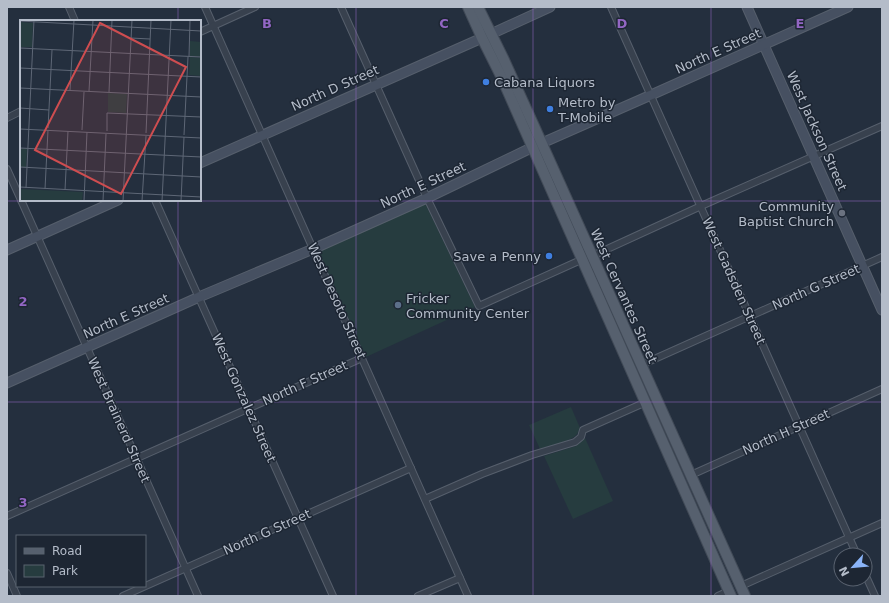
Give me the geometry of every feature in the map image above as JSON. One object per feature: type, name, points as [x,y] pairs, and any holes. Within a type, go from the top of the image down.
[{"type":"main road","name":"West Cervantes Street","points":[[468,7],[486,36]]},
{"type":"main road","name":"West Cervantes Street","points":[[478,7],[486,36],[501,76],[537,145],[588,258],[641,365],[745,596]]},
{"type":"main road","name":"West Cervantes Street","points":[[588,258],[607,314],[730,593]]},
{"type":"main road","points":[[607,314],[617,326],[633,363],[637,366],[641,365]]},
{"type":"main road","points":[[646,402],[653,406],[668,439],[673,447],[681,453]]},
{"type":"street","points":[[69,7],[75,20]]},
{"type":"street","name":"West Desoto Street","points":[[205,7],[468,596]]},
{"type":"street","points":[[201,32],[255,7]]},
{"type":"street","points":[[341,7],[427,198],[479,306],[882,126]]},
{"type":"street","name":"North D Street","points":[[201,163],[550,7]]},
{"type":"street","name":"West Gadsden Street","points":[[612,7],[853,547]]},
{"type":"street","name":"West Jackson Street","points":[[747,7],[882,310]]},
{"type":"street","name":"North E Street","points":[[7,383],[199,297],[313,249],[427,198],[537,145],[848,7]]},
{"type":"street","points":[[7,118],[20,112]]},
{"type":"street","name":"West Brainerd Street","points":[[7,169],[20,198]]},
{"type":"street","name":"West Brainerd Street","points":[[21,201],[198,596]]},
{"type":"street","points":[[7,250],[116,201]]},
{"type":"street","name":"West Gonzalez Street","points":[[155,201],[332,596]]},
{"type":"street","name":"North G Street","points":[[641,365],[882,258]]},
{"type":"street","name":"North F Street","points":[[7,516],[362,358]]},
{"type":"street","name":"North H Street","points":[[691,475],[882,389]]},
{"type":"street","points":[[425,499],[482,474],[532,455],[574,442],[581,437],[583,430],[646,402]]},
{"type":"street","name":"North G Street","points":[[146,586],[411,468]]},
{"type":"street","points":[[740,586],[882,523]]},
{"type":"street","points":[[7,573],[17,596]]},
{"type":"street","points":[[418,596],[460,578]]},
{"type":"street","name":"North G Street","points":[[123,596],[143,587]]},
{"type":"street","points":[[718,596],[730,593]]},
{"type":"green space","points":[[425,203],[475,307],[366,357],[318,251]]},
{"type":"green space","points":[[571,407],[580,428],[577,434],[569,440],[540,449],[529,425]]},
{"type":"green space","points":[[585,438],[613,501],[573,519],[544,456],[576,446]]},
{"type":"place","name":"Cabana Liquors","points":[[486,82]]},
{"type":"place","name":"Metro by T-Mobile","points":[[550,109]]},
{"type":"place","name":"Community Baptist Church","points":[[842,213]]},
{"type":"place","name":"Save a Penny","points":[[549,256]]},
{"type":"place","name":"Fricker Community Center","points":[[398,305]]}]
